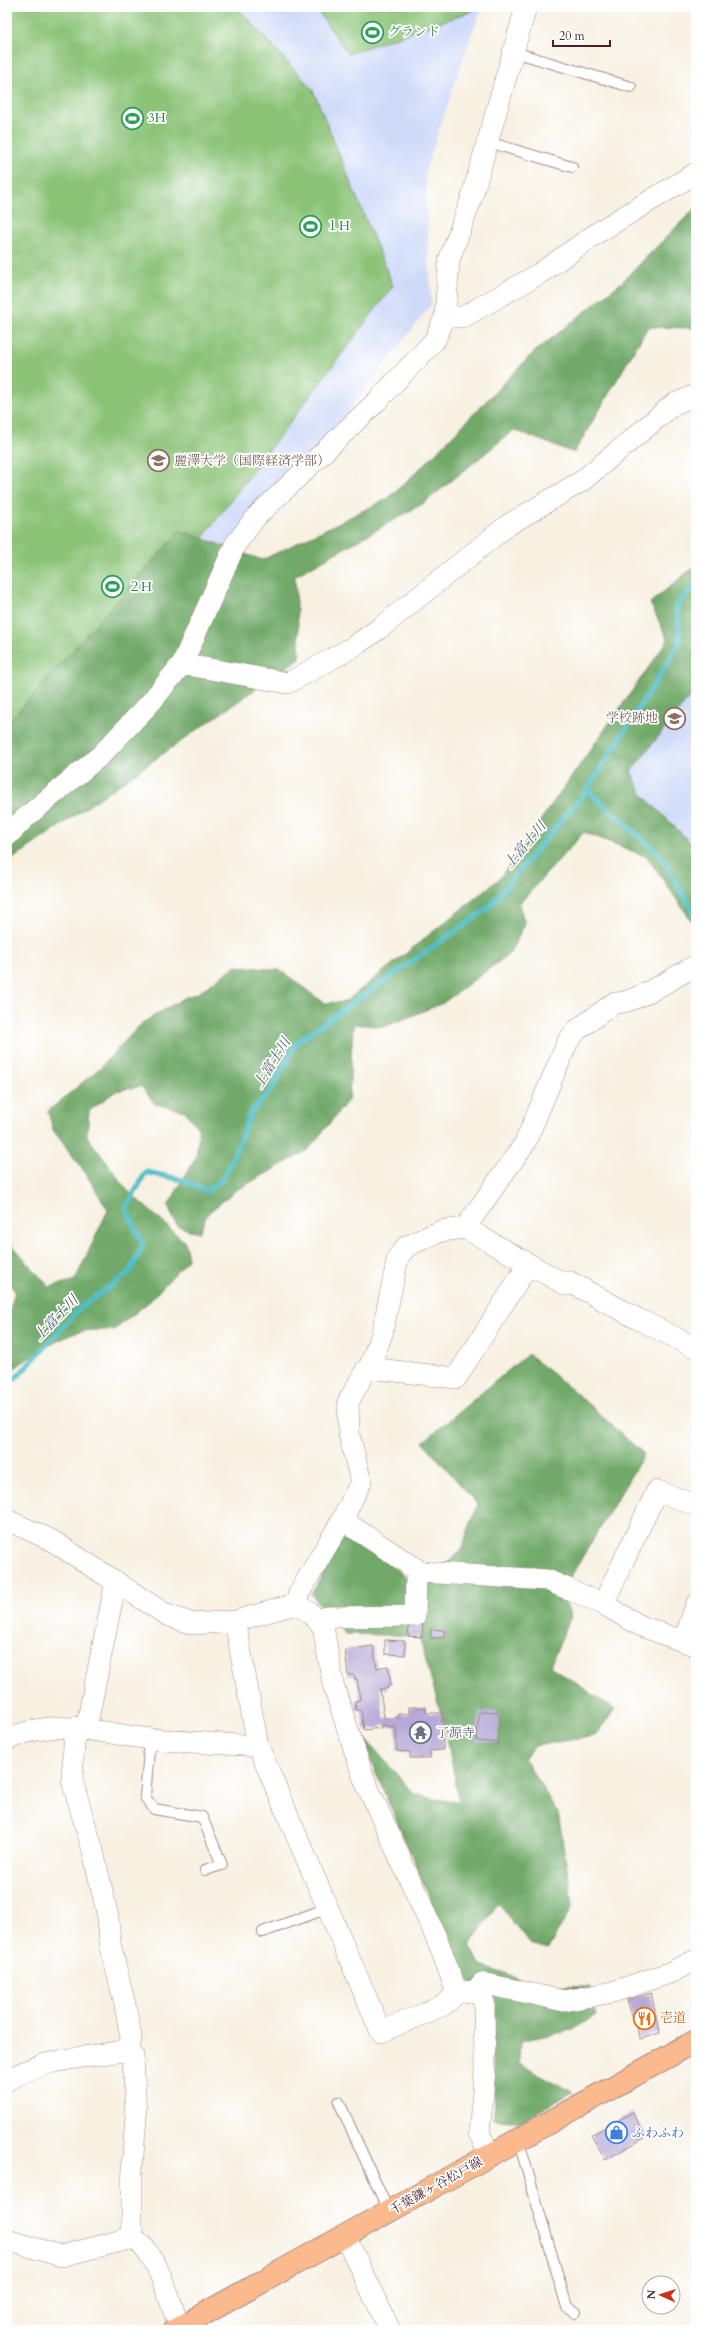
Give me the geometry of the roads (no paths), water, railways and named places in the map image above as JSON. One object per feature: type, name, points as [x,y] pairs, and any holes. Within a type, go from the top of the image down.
[{"type":"main road","name":"千葉鎌ヶ谷松戸線","points":[[178,2329],[696,2041]]},
{"type":"street","points":[[7,836],[25,818],[101,755],[151,702],[182,664],[235,545],[252,522],[377,401],[435,340],[445,318],[449,260],[471,200],[526,7]]},
{"type":"street","points":[[445,318],[462,317],[539,274],[600,231],[696,173]]},
{"type":"street","points":[[182,664],[288,683],[353,647],[380,628],[508,525],[582,481],[674,404],[696,395]]},
{"type":"street","points":[[465,1228],[525,1143],[568,1041],[577,1030],[614,1003],[622,1004],[647,992],[696,964]]},
{"type":"street","points":[[296,1604],[300,1593],[342,1520],[361,1482],[349,1434],[348,1402],[366,1370],[369,1368],[382,1334],[398,1257],[407,1246],[441,1231],[465,1228],[528,1265],[566,1285],[570,1282],[638,1319],[696,1348]]},
{"type":"street","points":[[369,1368],[456,1378],[528,1265]]},
{"type":"street","points":[[603,1604],[657,1491],[696,1504]]},
{"type":"street","points":[[7,1520],[51,1540],[167,1615],[187,1622],[209,1624],[235,1621],[296,1604],[309,1612],[323,1626],[333,1684],[364,1779],[439,1944],[467,1991],[484,2002],[485,2070],[479,2133],[490,2155]]},
{"type":"street","points":[[342,1520],[421,1572],[547,1580],[603,1604],[641,1626],[690,1644],[696,1605]]},
{"type":"street","points":[[319,1622],[326,1618],[416,1616],[416,1580],[421,1572]]},
{"type":"street","points":[[116,1581],[80,1728],[72,1780],[93,1851],[108,1917],[110,1943],[130,2031],[129,2050],[134,2056],[136,2117],[132,2160],[132,2238]]},
{"type":"street","points":[[235,1621],[258,1746],[381,2032],[444,2006],[482,1983],[564,2001],[613,1992],[669,1973],[696,1960]]},
{"type":"street","points":[[7,1740],[20,1734],[48,1727],[80,1728],[150,1738],[258,1746]]},
{"type":"street","points":[[7,2081],[38,2067],[62,2061],[129,2050]]},
{"type":"street","points":[[345,2236],[390,2330]]},
{"type":"street","points":[[7,2240],[61,2256],[132,2238],[142,2243],[154,2264],[178,2329]]},
{"type":"lane","points":[[514,52],[631,87]]},
{"type":"lane","points":[[488,142],[572,168]]},
{"type":"lane","points":[[150,1738],[144,1797],[154,1809],[202,1817],[222,1865],[205,1870]]},
{"type":"lane","points":[[263,1932],[328,1908]]},
{"type":"lane","points":[[339,2102],[389,2212]]},
{"type":"lane","points":[[518,2139],[568,2307],[574,2312]]},
{"type":"waterway","name":"上富士川","points":[[587,790],[680,643],[677,604],[696,585]]},
{"type":"waterway","name":"上富士川","points":[[7,1385],[20,1374],[81,1307],[130,1272],[143,1245],[126,1208],[146,1172],[179,1179],[208,1191],[225,1177],[251,1112],[271,1091],[297,1042],[487,909],[587,790],[661,856],[696,916]]},
{"type":"place","name":"グランド","points":[[372,32]]},
{"type":"place","name":"3H","points":[[133,118]]},
{"type":"place","name":"１H","points":[[310,226]]},
{"type":"place","name":"麗澤大学（国際経済学部）","points":[[159,461]]},
{"type":"place","name":"２H","points":[[112,587]]},
{"type":"place","name":"学校跡地","points":[[674,718]]},
{"type":"place","name":"了源寺","points":[[420,1733]]},
{"type":"place","name":"壱道","points":[[644,2018]]},
{"type":"place","name":"ふわふわ","points":[[616,2133]]}]
